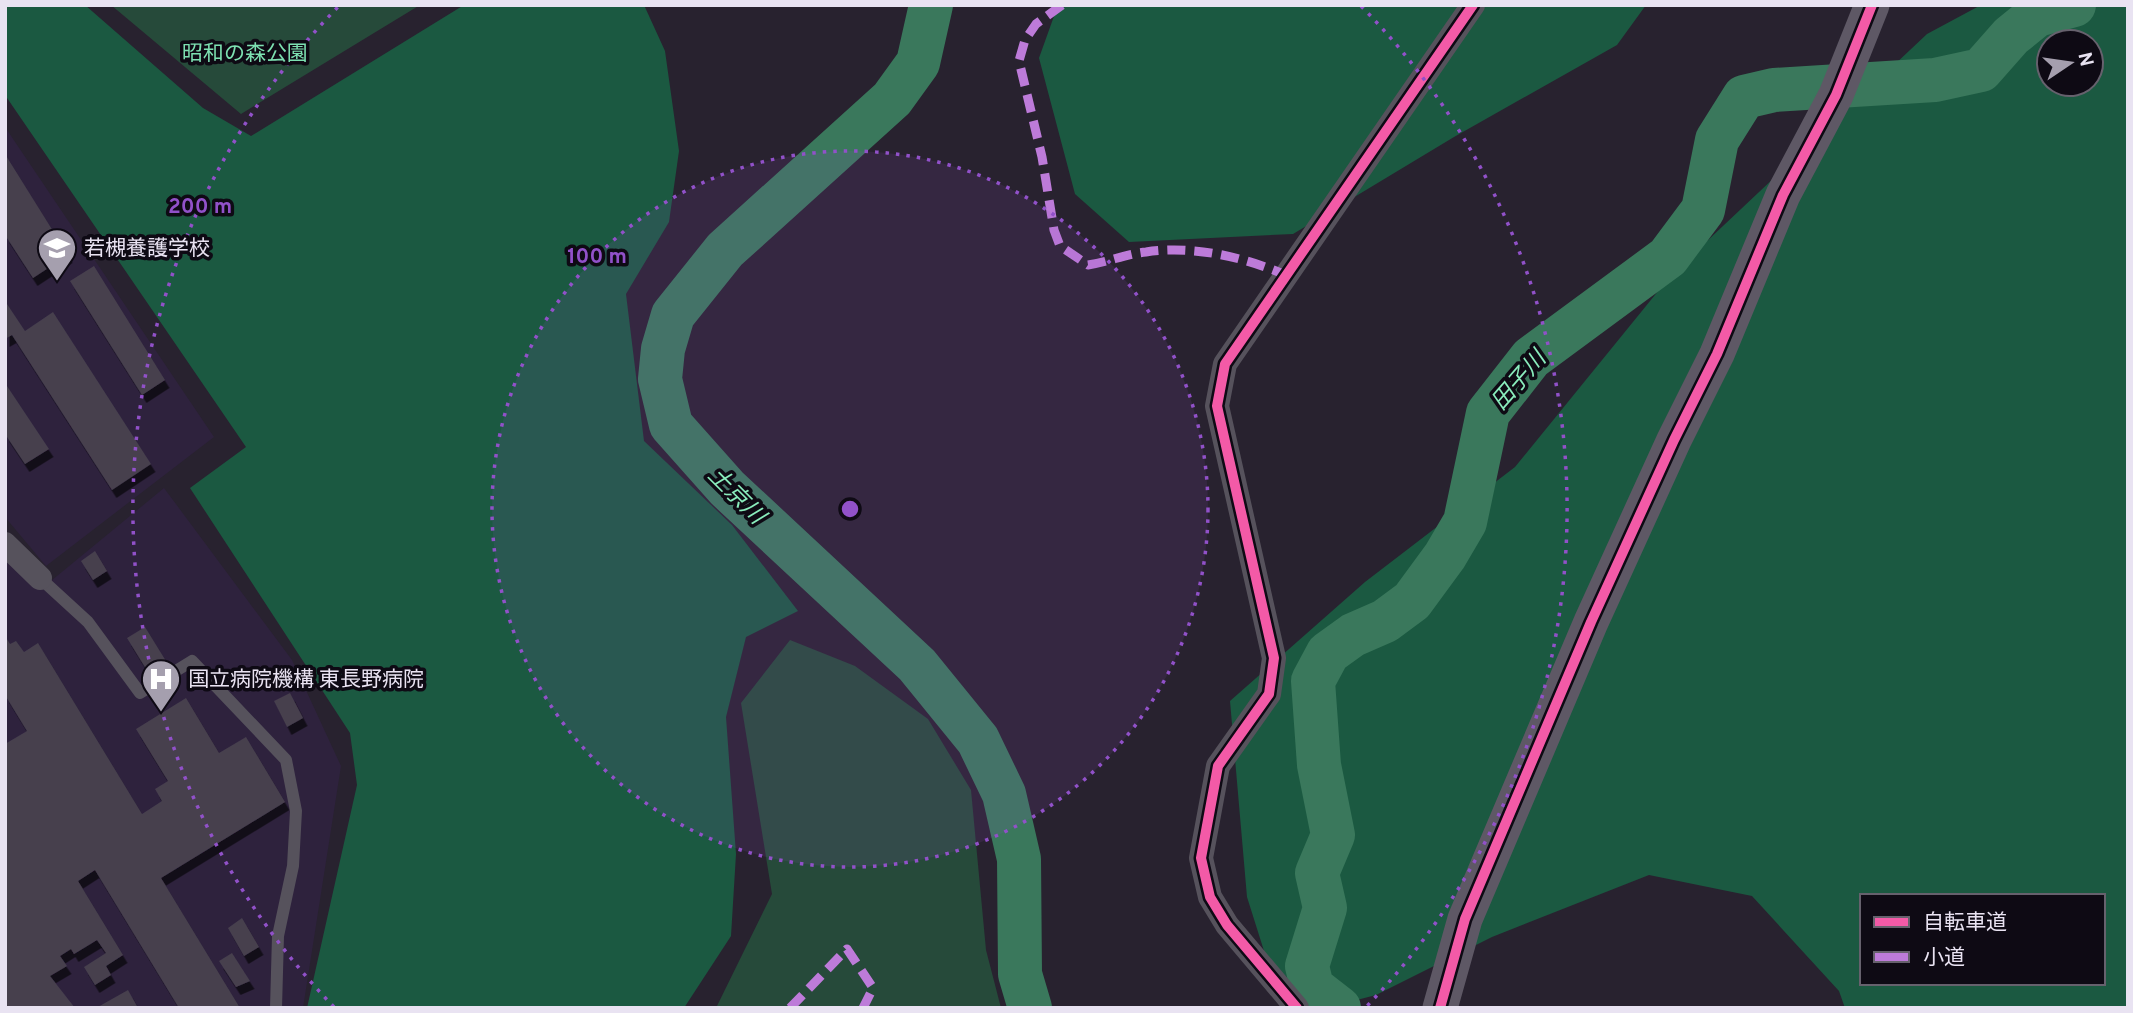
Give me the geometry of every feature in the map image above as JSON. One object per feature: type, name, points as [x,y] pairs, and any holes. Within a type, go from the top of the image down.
[{"type":"street","points":[[1297,1008],[1227,925],[1210,897],[1201,858],[1218,766],[1269,694],[1274,658],[1217,406],[1221,376],[1226,364],[1473,5]]},
{"type":"street","points":[[1440,1008],[1465,919],[1591,622],[1674,440],[1717,354],[1783,195],[1836,95],[1865,20]]},
{"type":"street","points":[[5,544],[40,578]]},
{"type":"lane","points":[[40,578],[88,622],[140,693],[192,661],[286,760],[296,811],[293,866],[278,936],[276,1008]]},
{"type":"shaded area","name":"若槻養護学校","points":[[5,127],[214,437],[46,566],[5,517]]},
{"type":"shaded area","name":"国立病院機構 東長野病院","points":[[164,488],[292,660],[341,766],[303,1008],[5,1008],[5,555],[40,590]]},
{"type":"green space","points":[[5,5],[85,5],[203,108],[251,136],[464,5],[644,5],[665,51],[679,151],[669,222],[626,294],[644,441],[732,525],[798,611],[746,637],[726,717],[736,854],[731,936],[684,1008],[307,1008],[357,785],[350,733],[190,488],[246,447],[5,95]]},
{"type":"green space","name":"昭和の森公園","points":[[111,5],[420,5],[241,114]]},
{"type":"green space","points":[[1058,5],[1646,5],[1617,45],[1454,137],[1293,234],[1129,242],[1075,194],[1039,58]]},
{"type":"green space","points":[[1981,5],[2128,5],[2128,1008],[1845,1008],[1839,991],[1752,896],[1649,875],[1492,937],[1376,995],[1326,1008],[1282,1008],[1247,897],[1230,701],[1365,582],[1515,467],[1672,274],[1927,34]]},
{"type":"green space","points":[[790,640],[855,666],[928,719],[971,790],[986,950],[1001,1008],[716,1008],[772,894],[741,703]]},
{"type":"building","points":[[5,154],[68,255],[33,278],[5,235]]},
{"type":"building","points":[[94,266],[165,380],[142,395],[70,281]]},
{"type":"building","points":[[5,301],[25,331],[53,312],[151,464],[112,490],[12,335],[5,339]]},
{"type":"building","points":[[5,383],[49,449],[25,464],[5,434]]},
{"type":"building","points":[[95,551],[107,571],[93,580],[81,561]]},
{"type":"building","points":[[145,627],[166,661],[148,672],[127,638]]},
{"type":"building","points":[[5,636],[10,644],[16,641],[24,652],[38,643],[142,814],[162,801],[155,789],[168,781],[136,729],[186,698],[219,753],[246,737],[285,802],[161,878],[240,1008],[179,1008],[95,870],[78,881],[123,955],[106,966],[111,975],[95,985],[84,967],[106,953],[97,940],[74,954],[71,949],[60,956],[67,966],[50,976],[75,1008],[8,1008],[5,1003],[5,744],[27,731],[5,695]]},
{"type":"building","points":[[290,693],[303,718],[287,727],[274,701]]},
{"type":"building","points":[[242,918],[259,947],[244,956],[228,928]]},
{"type":"building","points":[[232,953],[250,981],[236,987],[219,961]]},
{"type":"building","points":[[128,990],[138,1008],[96,1008]]},
{"type":"waterway","name":"土京川","points":[[931,5],[918,63],[892,99],[725,250],[673,315],[663,349],[660,379],[671,425],[727,488],[917,665],[978,740],[1004,794],[1019,859],[1020,974],[1030,1008]]},
{"type":"waterway","points":[[2027,5],[2027,22]]},
{"type":"waterway","name":"田子川","points":[[1339,1008],[1312,987],[1307,966],[1325,908],[1317,873],[1333,835],[1319,765],[1313,681],[1328,653],[1353,635],[1385,621],[1412,601],[1445,556],[1465,522],[1488,413],[1531,358],[1668,257],[1703,210],[1717,140],[1744,97],[1774,90],[1935,80],[1981,70],[2011,36],[2037,15],[2074,5]]},
{"type":"marked path","points":[[1062,5],[1036,24],[1025,40],[1019,61],[1042,157],[1054,230],[1060,246],[1088,265],[1139,253],[1182,250],[1237,258],[1288,276]]},
{"type":"marked path","points":[[790,1008],[847,949],[873,988],[863,1008]]},
{"type":"cycle path","points":[[1297,1008],[1227,925],[1210,897],[1201,858],[1218,766],[1269,694],[1274,658],[1217,406],[1225,364],[1473,5]]},
{"type":"cycle path","points":[[1440,1008],[1465,919],[1591,622],[1674,440],[1717,354],[1783,195],[1836,95],[1872,5]]},
{"type":"place","name":"若槻養護学校","points":[[57,282]]},
{"type":"place","name":"国立病院機構 東長野病院","points":[[161,713]]}]
